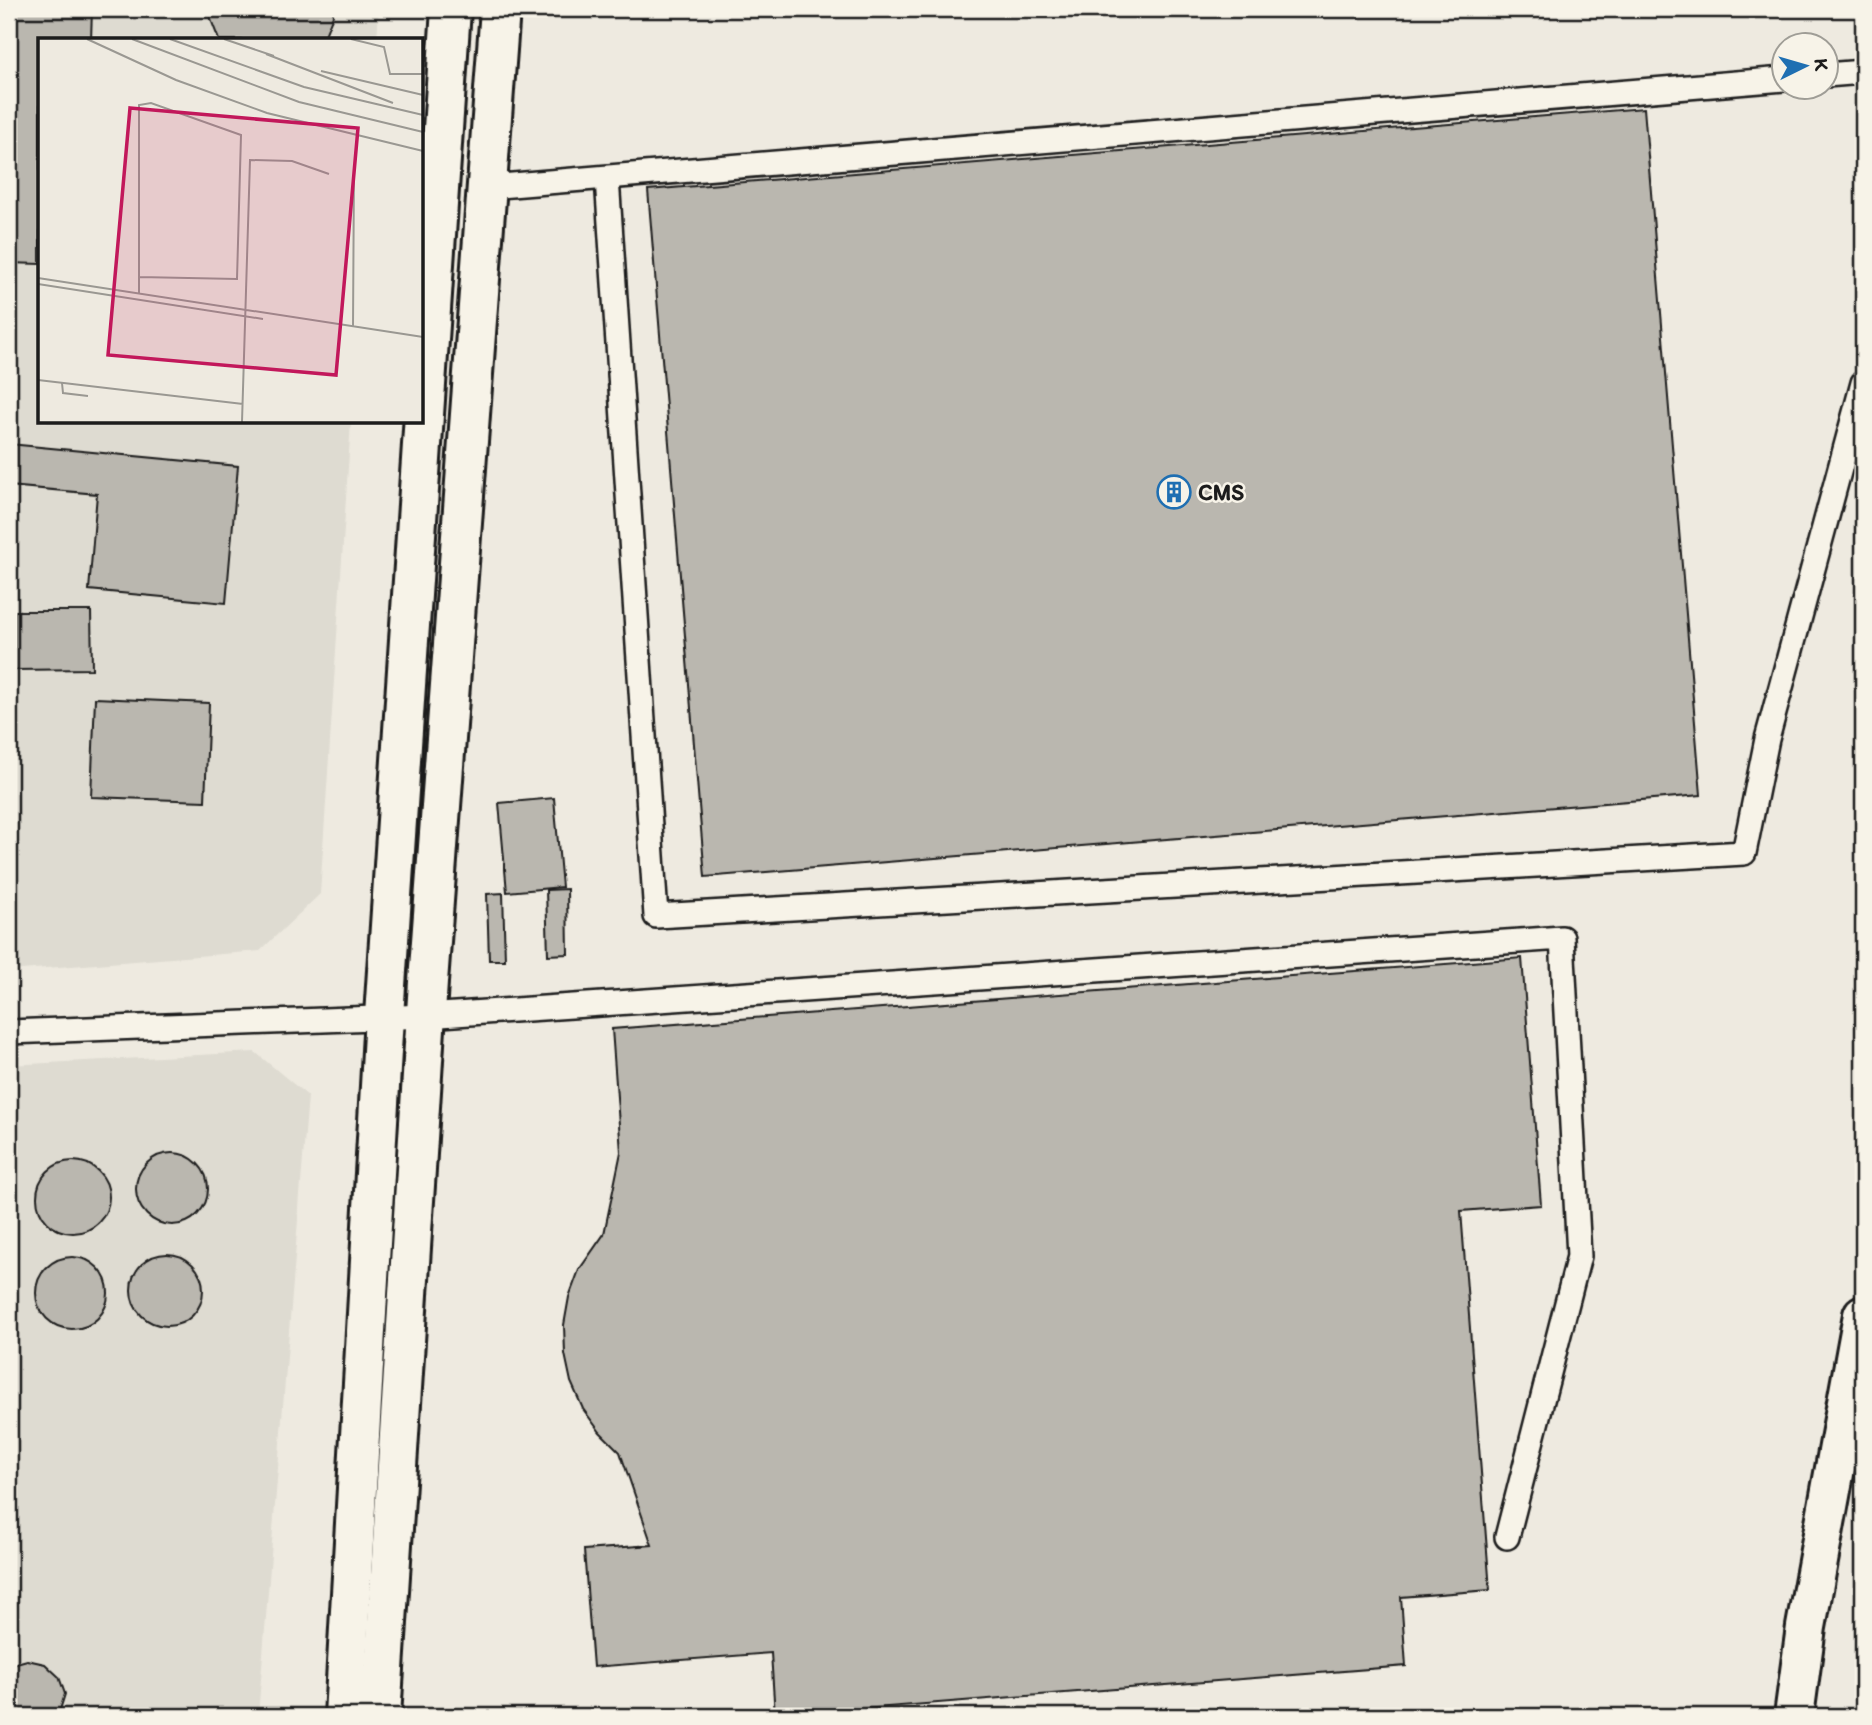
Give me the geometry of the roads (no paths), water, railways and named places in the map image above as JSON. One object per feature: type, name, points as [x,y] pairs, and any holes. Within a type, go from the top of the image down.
[{"type":"street","points":[[424,415],[451,9]]},
{"type":"street","points":[[381,1716],[426,1016],[500,9]]},
{"type":"street","points":[[344,1716],[384,1016],[423,424]]},
{"type":"street","points":[[1794,1716],[1806,1627],[1863,1315]]},
{"type":"lane","points":[[1840,74],[1863,72]]},
{"type":"lane","points":[[488,187],[1770,80]]},
{"type":"lane","points":[[607,177],[656,916],[1745,853],[1768,739],[1863,383]]},
{"type":"lane","points":[[9,1032],[426,1016],[1562,937],[1579,1256],[1507,1537]]},
{"type":"place","name":"CMS","points":[[1174,492]]}]
